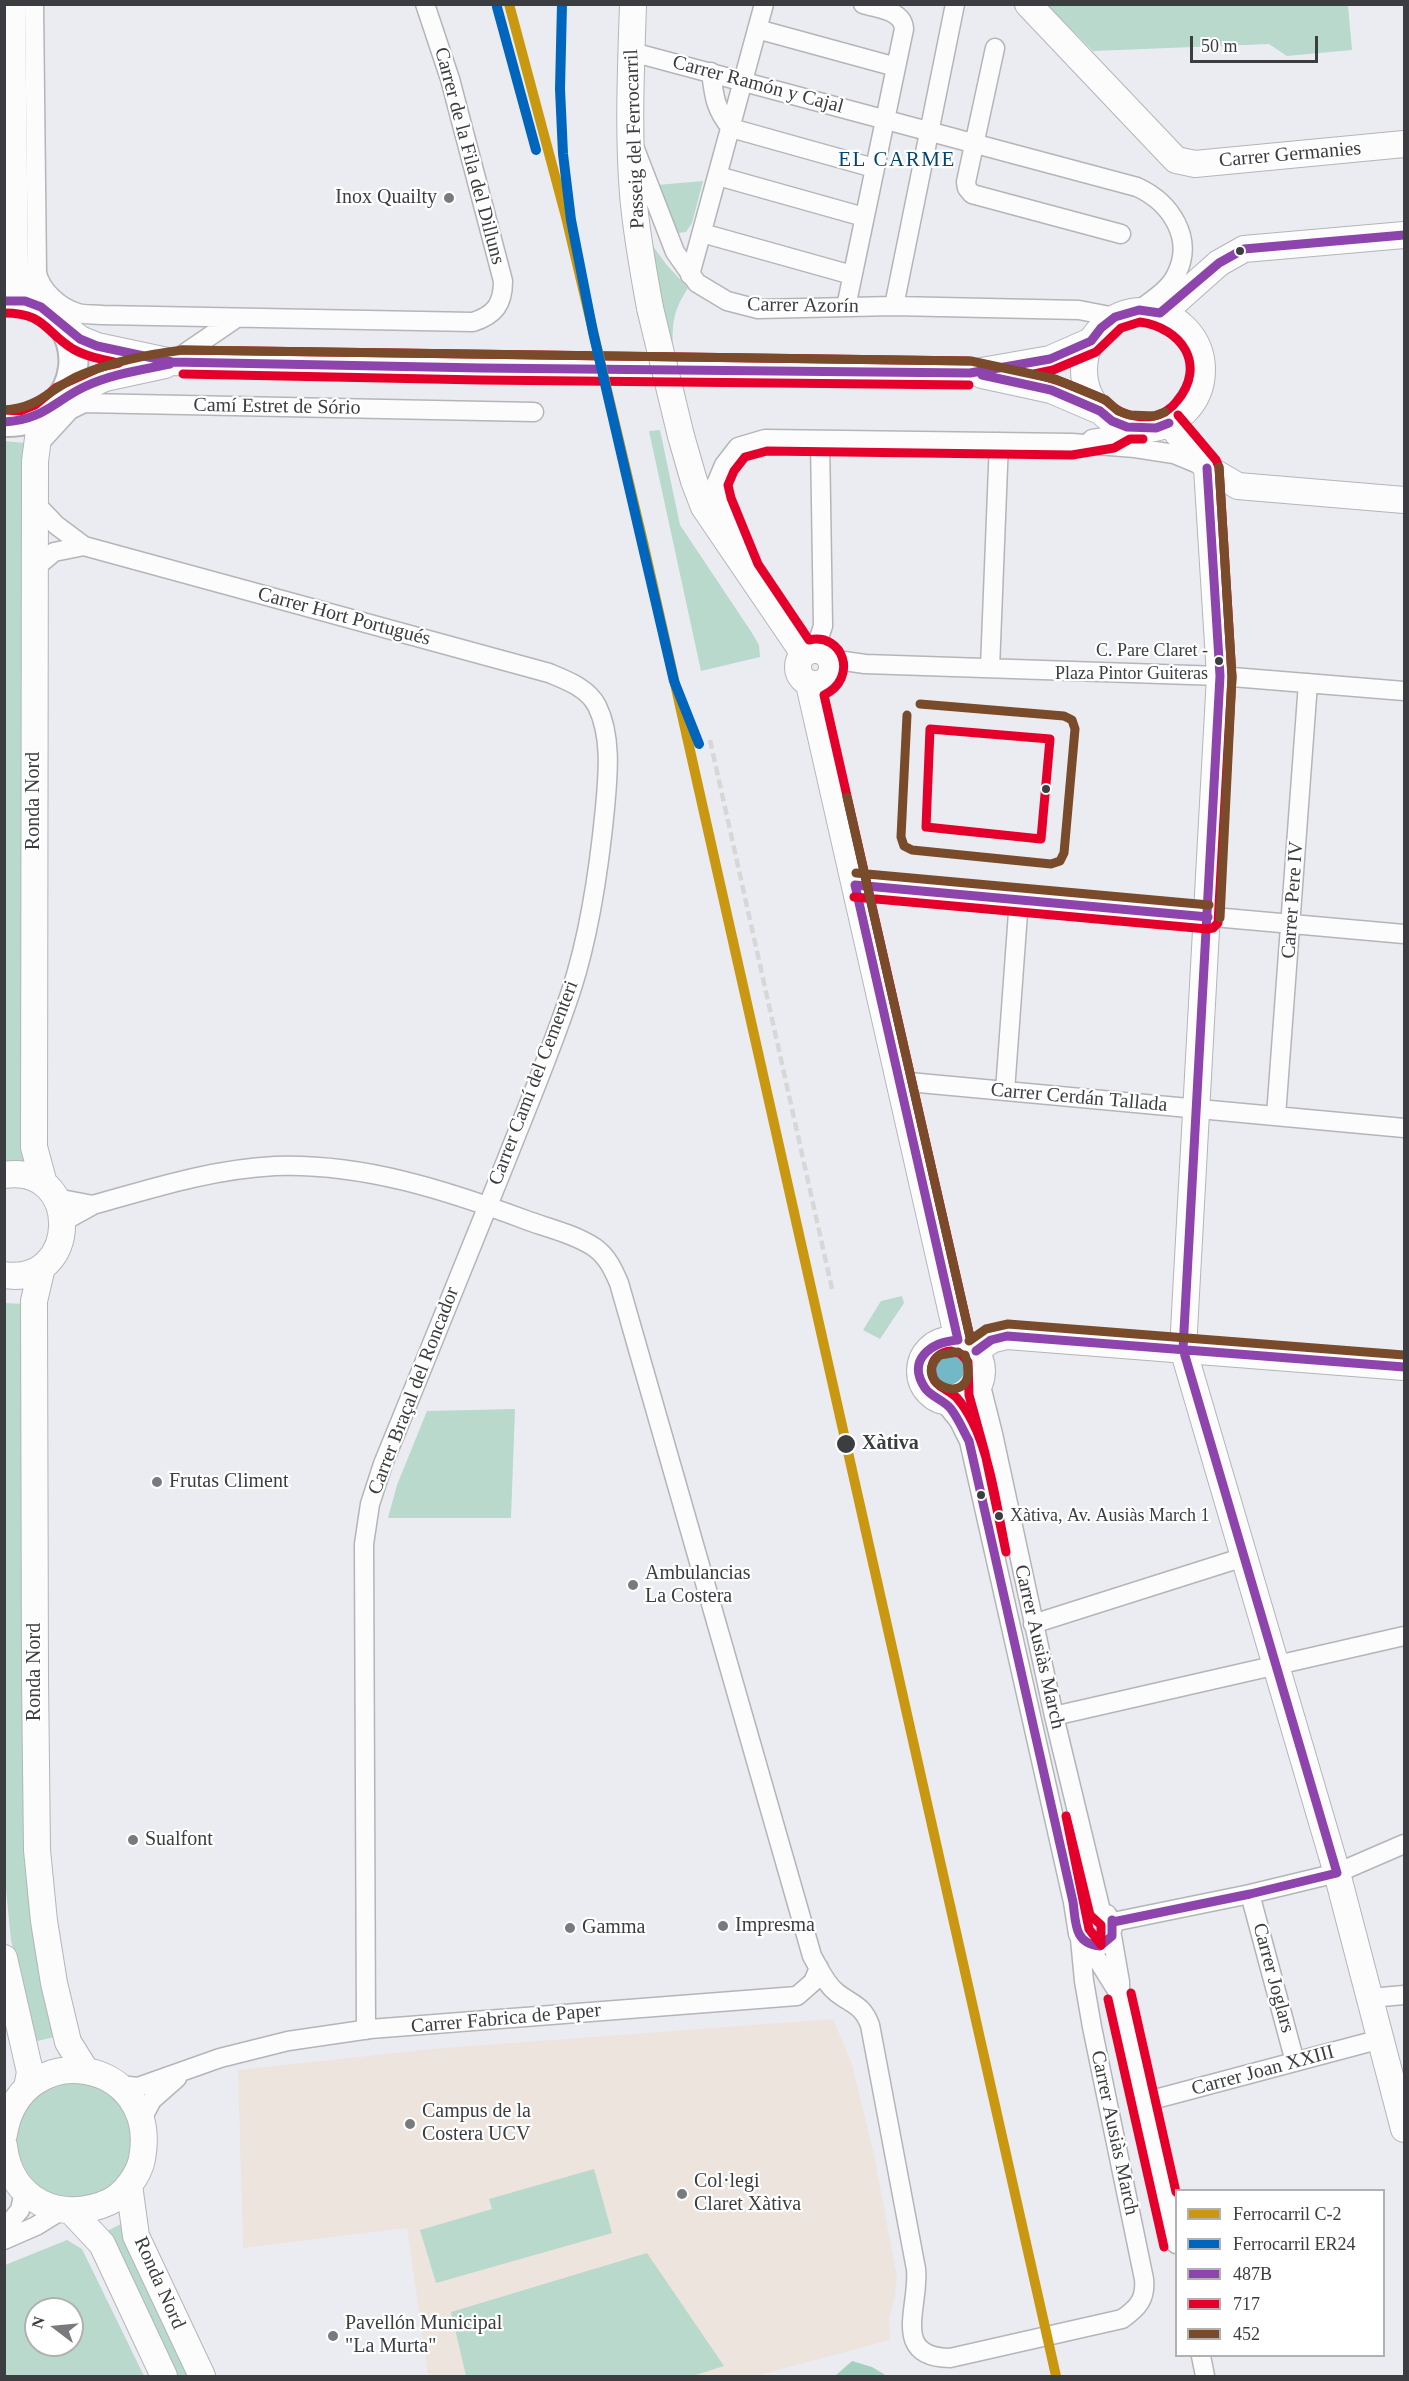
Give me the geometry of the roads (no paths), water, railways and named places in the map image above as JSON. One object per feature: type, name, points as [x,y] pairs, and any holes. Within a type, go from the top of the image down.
[{"type":"main road","points":[[4,422],[22,423],[40,416],[62,398],[71,380],[74,361],[70,341],[61,324],[23,295],[14,269],[11,4]]},
{"type":"street","points":[[23,295],[37,273],[38,192],[34,4]]},
{"type":"street","name":"Carrer de la Fila del Dilluns","points":[[235,319],[458,323],[484,319],[498,307],[502,300],[503,281],[450,79],[425,4]]},
{"type":"street","name":"Passeig del Ferrocarril","points":[[633,4],[631,139],[633,195],[639,248],[650,308],[694,481],[705,507],[747,570],[817,654]]},
{"type":"street","points":[[690,275],[764,4]]},
{"type":"street","points":[[846,307],[904,29],[902,19],[894,13],[863,4]]},
{"type":"street","points":[[894,306],[955,4]]},
{"type":"street","name":"Carrer Germanies","points":[[1028,4],[1176,160],[1195,164],[1404,144]]},
{"type":"street","points":[[757,29],[896,67]]},
{"type":"street","points":[[995,48],[966,182],[967,189],[972,194],[1121,234]]},
{"type":"street","name":"Carrer Ramón y Cajal","points":[[632,52],[975,142],[1137,187],[1153,194],[1164,205],[1177,225],[1181,236],[1182,257],[1176,275],[1163,291],[1138,314]]},
{"type":"street","points":[[711,72],[715,104],[720,115],[731,128],[874,168]]},
{"type":"street","name":"Carrer Azorín","points":[[631,139],[647,175],[670,242],[690,275],[717,297],[743,306],[758,309],[894,306],[1079,310],[1138,314]]},
{"type":"street","points":[[718,176],[864,217]]},
{"type":"street","points":[[14,221],[38,192]]},
{"type":"street","points":[[702,232],[852,274]]},
{"type":"street","points":[[1138,314],[1176,321],[1189,333],[1198,348],[1202,365],[1200,382],[1194,399],[1183,413],[1169,423],[1156,428],[1127,427],[1112,421],[1100,411],[1089,396],[1084,378],[1084,359],[1091,341],[1101,328],[1138,314],[1174,303],[1219,263],[1244,249],[1404,235]]},
{"type":"street","points":[[23,295],[46,292],[68,309],[78,313],[235,319]]},
{"type":"street","points":[[62,398],[105,378],[177,362],[235,319]]},
{"type":"street","points":[[61,324],[80,339],[98,346],[177,362],[970,373],[1050,359],[1091,341]]},
{"type":"street","points":[[970,373],[1051,390],[1100,411]]},
{"type":"street","name":"Camí Estret de Sório","points":[[37,446],[70,410],[84,403],[534,412]]},
{"type":"street","name":"Ronda Nord","points":[[40,416],[37,446],[34,569],[34,1147],[55,1201]]},
{"type":"street","points":[[1169,423],[1207,468],[1220,676],[1183,1349],[1337,1873],[1404,2129]]},
{"type":"street","points":[[1072,443],[1111,436],[1127,427]]},
{"type":"street","points":[[747,570],[719,501],[716,484],[723,465],[738,447],[765,439],[1072,443],[1134,448],[1174,454],[1207,468],[1238,486],[1404,500]]},
{"type":"street","points":[[817,654],[823,626],[820,440]]},
{"type":"street","points":[[990,668],[999,442]]},
{"type":"street","name":"Carrer Hort Portugués","points":[[35,503],[56,525],[84,546],[549,673],[569,681],[583,690],[596,703]]},
{"type":"street","name":"Carrer Hort Portugués","points":[[34,569],[54,552],[84,546]]},
{"type":"street","points":[[1404,691],[1220,676],[865,664],[817,654],[798,664],[800,676],[809,684],[898,1081],[967,1346],[981,1361],[980,1382],[974,1392],[965,1399],[954,1402],[943,1401],[933,1397],[926,1390],[920,1379],[919,1368],[928,1348],[946,1339],[967,1346],[1007,1336],[1404,1367]]},
{"type":"street","name":"Carrer Pere IV","points":[[1276,1116],[1308,683]]},
{"type":"street","name":"Carrer Camí del Cementeri","points":[[55,1201],[93,1204],[218,1172],[304,1166],[383,1175],[488,1206],[571,991],[584,944],[602,840],[606,793],[606,738],[596,703]]},
{"type":"street","points":[[855,885],[1404,934]]},
{"type":"street","points":[[1005,1091],[1019,899]]},
{"type":"street","name":"Carrer Cerdán Tallada","points":[[898,1081],[1404,1128]]},
{"type":"street","points":[[4,1175],[13,1173],[30,1176],[55,1201],[62,1238],[55,1254],[42,1267],[28,1274],[4,1275]]},
{"type":"street","points":[[488,1206],[579,1239],[594,1247],[610,1263],[619,1284],[812,1956],[819,1968]]},
{"type":"street","name":"Carrer Braçal del Roncador","points":[[366,2030],[364,1544],[370,1504],[388,1454],[488,1206]]},
{"type":"street","name":"Ronda Nord","points":[[42,1267],[34,1301],[37,1850],[54,1983],[68,2042],[86,2071]]},
{"type":"street","name":"Carrer Ausiàs March","points":[[980,1382],[1054,1716],[1109,1923],[1120,1982],[1119,1994]]},
{"type":"street","name":"Carrer Ausiàs March","points":[[819,1968],[837,1993],[859,2006],[870,2025],[916,2269],[918,2283],[911,2318],[912,2333],[918,2348],[931,2356],[950,2358],[1122,2319],[1137,2307],[1143,2299],[1144,2279],[1092,2027],[1083,1972],[1081,1935],[969,1440],[943,1401]]},
{"type":"street","points":[[1033,1624],[1244,1557]]},
{"type":"street","points":[[1054,1716],[1404,1636]]},
{"type":"street","points":[[1109,1923],[1100,1946],[1081,1935],[1079,1919],[1089,1911],[1109,1923],[1250,1894],[1337,1873],[1404,1844]]},
{"type":"street","name":"Carrer Joglars","points":[[1250,1894],[1295,2062]]},
{"type":"street","name":"Carrer Ausiàs March","points":[[1081,1935],[1119,1994],[1175,2240]]},
{"type":"street","points":[[4,1958],[30,2072],[27,2088]]},
{"type":"street","name":"Carrer Fabrica de Paper","points":[[119,2085],[138,2087],[220,2058],[288,2041],[366,2030],[797,1995],[813,1982],[819,1968]]},
{"type":"street","points":[[1370,1998],[1404,1995]]},
{"type":"street","name":"Carrer Joan XXIII","points":[[1144,2102],[1381,2039]]},
{"type":"street","points":[[4,2134],[7,2120],[15,2103],[27,2088],[45,2076],[65,2070],[86,2071],[103,2076],[119,2085],[132,2100],[142,2118],[145,2141],[141,2164],[129,2185],[113,2200],[93,2209],[67,2211],[4,2240]]},
{"type":"street","name":"Carrer Fabrica de Paper","points":[[142,2118],[152,2100],[184,2072]]},
{"type":"street","points":[[4,2146],[13,2175],[24,2191],[42,2203],[67,2211]]},
{"type":"street","name":"Ronda Nord","points":[[129,2185],[136,2236],[202,2376]]},
{"type":"street","points":[[4,2229],[21,2210],[24,2191]]},
{"type":"street","name":"Ronda Nord","points":[[67,2211],[102,2244],[164,2376]]},
{"type":"street","points":[[1201,2357],[1205,2376]]},
{"type":"water","points":[[947,1349],[960,1354],[965,1367],[960,1380],[947,1385],[934,1380],[929,1367],[934,1354]]},
{"type":"railway","points":[[710,740],[832,1289]]},
{"type":"rail line","name":"C-2","points":[[509,4],[566,217],[644,546],[1056,2376]]},
{"type":"rail line","name":"ER24","points":[[562,4],[560,89],[563,154],[571,220],[593,332],[674,681],[699,744]]},
{"type":"rail line","name":"ER24","points":[[497,7],[536,150]]},
{"type":"place","name":"Inox Quailty","points":[[449,198]]},
{"type":"place","name":"C. Pare Claret - Plaza Pintor Guiteras","points":[[1219,661]]},
{"type":"place","name":"Xàtiva","points":[[846,1444]]},
{"type":"place","name":"Frutas Climent","points":[[157,1482]]},
{"type":"place","name":"Xàtiva, Av. Ausiàs March 1","points":[[999,1516]]},
{"type":"place","name":"Ambulancias La Costera","points":[[633,1585]]},
{"type":"place","name":"Sualfont","points":[[133,1840]]},
{"type":"place","name":"Impresma","points":[[723,1926]]},
{"type":"place","name":"Gamma","points":[[570,1928]]},
{"type":"place","name":"Campus de la Costera UCV","points":[[410,2124]]},
{"type":"place","name":"Col·legi Claret Xàtiva","points":[[682,2194]]},
{"type":"place","name":"Pavellón Municipal \"La Murta\"","points":[[333,2336]]},
{"type":"district","name":"EL CARME","points":[[897,160]]}]
